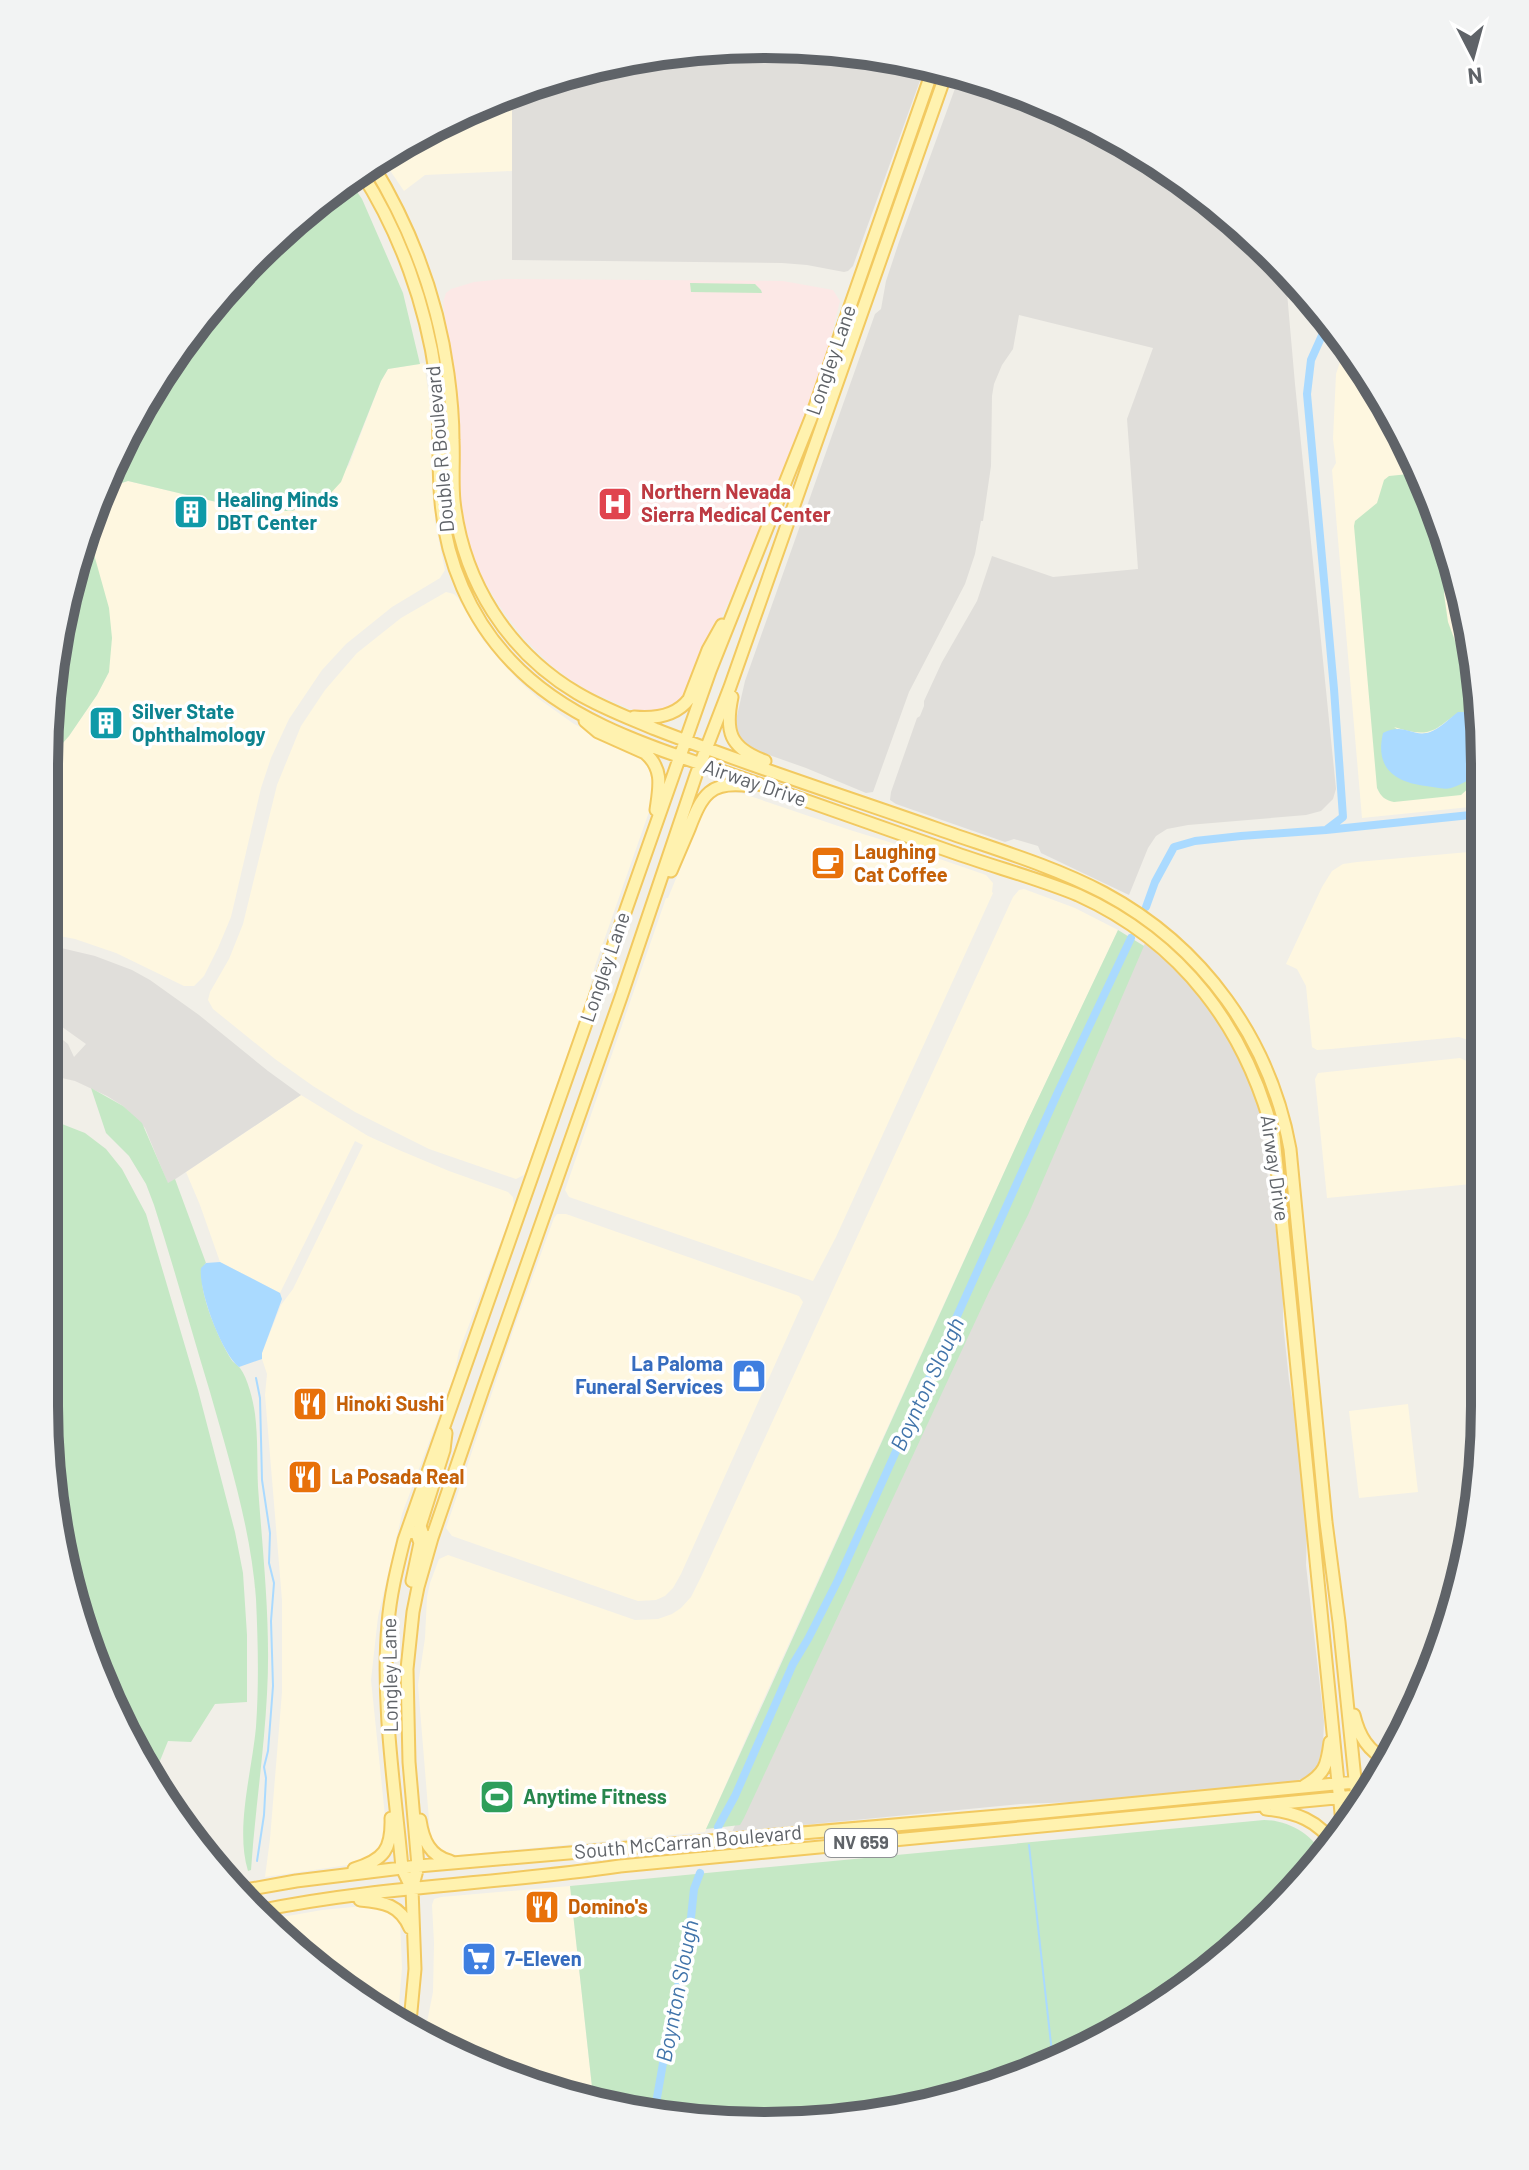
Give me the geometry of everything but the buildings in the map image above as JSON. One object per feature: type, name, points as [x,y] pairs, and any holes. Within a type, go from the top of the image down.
[{"type":"main road","name":"Longley Lane","points":[[410,2017],[414,1979],[412,1889],[418,1866],[407,1669],[418,1587],[432,1538],[652,906],[734,608],[806,429],[930,78]]},
{"type":"main road","name":"Longley Lane","points":[[412,1889],[402,1868],[387,1693],[388,1624],[397,1567],[651,836],[739,660],[943,81]]},
{"type":"main road","name":"Double R Boulevard","points":[[377,174],[407,229],[436,313],[451,395],[454,500],[462,542],[472,572],[501,625],[530,658],[577,693],[696,744]]},
{"type":"main road","name":"Double R Boulevard","points":[[366,181],[398,241],[427,333],[438,397],[443,519],[463,588],[482,624],[505,655],[532,681],[573,710],[690,760]]},
{"type":"main road","points":[[618,713],[653,717],[670,714],[684,705],[719,628],[734,608]]},
{"type":"main road","points":[[739,660],[728,715],[728,725],[735,742],[749,754],[820,780],[841,795]]},
{"type":"main road","points":[[573,710],[598,732],[645,753],[656,764],[660,783],[651,836]]},
{"type":"main road","name":"Airway Drive","points":[[696,744],[1046,868],[1101,892],[1172,939],[1205,971],[1230,1003],[1259,1053],[1287,1133],[1328,1542],[1358,1788]]},
{"type":"main road","name":"Airway Drive","points":[[690,760],[1059,888],[1094,903],[1131,924],[1169,953],[1223,1017],[1241,1046],[1255,1075],[1274,1137],[1341,1813]]},
{"type":"main road","points":[[652,906],[661,894],[702,798],[716,787],[732,784],[783,793]]},
{"type":"main road","points":[[1169,953],[1189,965],[1219,1000],[1230,1003]]},
{"type":"main road","points":[[1283,1224],[1291,1250],[1297,1306],[1305,1313],[1300,1322],[1304,1377],[1301,1405]]},
{"type":"main road","points":[[432,1538],[423,1535],[420,1526],[444,1450],[450,1409]]},
{"type":"main road","points":[[407,1669],[404,1642],[406,1612],[420,1543],[417,1534],[408,1530]]},
{"type":"main road","points":[[1345,1685],[1363,1740],[1378,1755]]},
{"type":"main road","points":[[1302,1787],[1318,1777],[1324,1768],[1332,1725]]},
{"type":"main road","points":[[408,1726],[425,1842],[444,1859],[463,1862]]},
{"type":"main road","points":[[333,1876],[374,1862],[384,1854],[389,1844],[391,1742]]},
{"type":"main road","name":"South McCarran Boulevard","points":[[250,1889],[418,1866],[1362,1781]]},
{"type":"main road","name":"South McCarran Boulevard","points":[[269,1909],[327,1898],[772,1851],[1353,1796]]},
{"type":"main road","points":[[1245,1807],[1301,1816],[1320,1826],[1326,1835]]},
{"type":"main road","points":[[772,1851],[816,1840],[895,1833],[910,1824]]},
{"type":"main road","points":[[327,1898],[390,1904],[406,1918],[414,1937]]},
{"type":"shaded area","points":[[718,60],[811,60],[857,64],[922,76],[853,266],[848,271],[782,263],[512,260],[512,105],[582,82],[627,72]]},
{"type":"shaded area","points":[[956,85],[992,95],[1077,131],[1157,177],[1230,233],[1287,289],[1336,789],[1333,799],[1321,811],[1167,829],[1156,836],[1148,848],[1129,895],[1041,853],[1038,846],[1014,839],[1005,842],[890,800],[924,701],[977,601],[992,556],[1053,577],[1138,569],[1127,419],[1153,348],[1019,315],[1013,349],[994,384],[991,466],[975,554],[965,584],[909,692],[873,792],[866,793],[752,749],[739,737],[736,720],[745,681],[875,314],[881,309],[886,281]]},
{"type":"shaded area","points":[[512,105],[512,171],[425,175],[404,191],[388,167],[452,131]]},
{"type":"shaded area","name":"Northern Nevada Sierra Medical Center","points":[[504,279],[783,281],[833,290],[840,301],[827,354],[797,439],[689,693],[674,709],[643,714],[571,680],[523,637],[475,567],[463,527],[459,496],[456,399],[443,302],[451,289],[474,282]]},
{"type":"shaded area","points":[[1342,357],[1398,452],[1434,537],[1447,582],[1465,672],[1471,807],[1362,818],[1332,470],[1336,463],[1333,439],[1336,374]]},
{"type":"shaded area","points":[[424,363],[434,430],[435,522],[445,570],[440,578],[392,607],[346,644],[322,670],[289,719],[261,788],[231,917],[204,976],[194,986],[184,986],[116,953],[58,936],[59,746],[97,695],[109,672],[91,550],[116,485],[128,481],[229,505],[292,511],[319,502],[349,465],[388,369]]},
{"type":"shaded area","points":[[446,592],[458,598],[483,640],[539,699],[574,724],[635,752],[652,766],[656,792],[526,1171],[516,1179],[429,1149],[355,1112],[275,1059],[213,1009],[208,1000],[243,924],[277,785],[301,726],[325,690],[357,653],[401,618]]},
{"type":"shaded area","points":[[741,793],[902,846],[986,875],[993,883],[993,893],[813,1281],[569,1197],[565,1190],[666,898],[705,808],[717,795]]},
{"type":"shaded area","points":[[1471,852],[1471,1041],[1459,1037],[1317,1050],[1312,1047],[1306,986],[1297,969],[1286,964],[1332,871],[1343,864]]},
{"type":"shaded area","points":[[1024,889],[1075,908],[1118,930],[1027,1122],[705,1832],[458,1855],[441,1849],[430,1832],[418,1685],[427,1597],[439,1559],[448,1555],[635,1620],[658,1619],[672,1614],[691,1597],[1013,897]]},
{"type":"shaded area","points":[[1145,943],[1184,978],[1215,1018],[1241,1062],[1260,1111],[1279,1247],[1283,1323],[1297,1427],[1307,1527],[1306,1565],[1324,1721],[1323,1745],[1317,1767],[1307,1777],[1296,1781],[732,1832],[1136,955],[1139,956]]},
{"type":"shaded area","points":[[58,947],[95,956],[150,980],[301,1095],[168,1184],[145,1128],[123,1106],[75,1081],[58,1077],[58,1036],[68,1044],[74,1057],[86,1044],[58,1024]]},
{"type":"shaded area","points":[[1460,1058],[1471,1063],[1471,1184],[1327,1198],[1315,1079],[1318,1073]]},
{"type":"shaded area","points":[[301,1095],[368,1136],[449,1171],[508,1192],[513,1197],[514,1207],[402,1514],[378,1617],[371,1680],[386,1826],[383,1844],[377,1854],[362,1863],[265,1877],[282,1692],[282,1600],[265,1395],[267,1374],[262,1353],[281,1305],[293,1289],[363,1145],[355,1141],[280,1293],[220,1262],[186,1172]]},
{"type":"shaded area","points":[[557,1214],[566,1214],[799,1296],[803,1302],[681,1574],[673,1588],[656,1600],[629,1598],[452,1536],[446,1528],[514,1328]]},
{"type":"shaded area","points":[[1408,1404],[1418,1492],[1359,1498],[1349,1411]]},
{"type":"shaded area","points":[[570,1886],[592,2087],[537,2075],[426,2025],[433,1992],[432,1905],[434,1899]]},
{"type":"shaded area","points":[[364,1906],[392,1912],[400,1921],[402,1968],[398,2009],[334,1966],[278,1918]]},
{"type":"green space","points":[[355,189],[403,293],[420,364],[388,369],[341,482],[319,502],[292,511],[275,511],[229,505],[128,481],[116,485],[153,411],[204,334],[265,265],[299,233]]},
{"type":"green space","points":[[690,283],[755,284],[762,293],[691,292]]},
{"type":"green space","points":[[1408,474],[1434,537],[1445,574],[1448,622],[1463,663],[1468,712],[1458,714],[1427,732],[1394,727],[1469,780],[1471,778],[1471,786],[1461,795],[1394,802],[1384,798],[1377,788],[1354,526],[1355,521],[1377,503],[1384,480],[1389,476]]},
{"type":"green space","points":[[92,547],[109,608],[112,638],[109,672],[97,695],[59,746],[64,672]]},
{"type":"green space","points":[[1118,930],[1144,946],[1028,1215],[989,1292],[744,1818],[740,1825],[706,1829],[1027,1122]]},
{"type":"green space","points":[[91,1088],[123,1106],[142,1123],[168,1183],[175,1179],[206,1263],[202,1282],[209,1311],[226,1351],[245,1378],[253,1402],[268,1668],[251,1870],[248,1871],[243,1837],[256,1727],[258,1663],[256,1599],[244,1520],[232,1468],[154,1205],[146,1184],[129,1156],[106,1133]]},
{"type":"green space","points":[[58,1122],[85,1133],[106,1149],[122,1169],[146,1214],[198,1390],[243,1573],[247,1702],[215,1704],[191,1742],[168,1741],[158,1767],[131,1718],[95,1633],[72,1543],[64,1498],[58,1406]]},
{"type":"green space","points":[[1264,1820],[1291,1826],[1317,1846],[1264,1905],[1195,1966],[1157,1993],[1077,2039],[992,2075],[947,2088],[857,2106],[811,2110],[764,2112],[672,2106],[611,2095],[592,2087],[570,1886]]},
{"type":"water","points":[[1458,712],[1468,712],[1471,778],[1445,789],[1404,781],[1389,771],[1382,755],[1383,733],[1403,729],[1424,733],[1441,726]]},
{"type":"water","points":[[220,1262],[280,1293],[282,1299],[262,1359],[239,1367],[225,1349],[203,1291],[201,1268],[206,1263]]},
{"type":"waterway","points":[[1146,907],[1155,882],[1174,847],[1195,841],[1326,830],[1343,817],[1307,394],[1311,360],[1323,332]]},
{"type":"waterway","points":[[1326,830],[1471,815]]},
{"type":"waterway","name":"Boynton Slough","points":[[718,1827],[735,1796],[793,1664],[838,1580],[1058,1092],[1131,938]]},
{"type":"waterway","points":[[256,1378],[260,1398],[262,1480],[270,1533],[269,1563],[274,1583],[271,1621],[273,1686],[264,1767],[264,1815],[257,1861]]},
{"type":"waterway","points":[[1029,1845],[1052,2050]]},
{"type":"waterway","name":"Boynton Slough","points":[[656,2103],[673,2006],[688,1946],[694,1889],[700,1873]]},
{"type":"place","name":"Northern Nevada Sierra Medical Center","points":[[615,504]]},
{"type":"place","name":"Healing Minds DBT Center","points":[[191,512]]},
{"type":"place","name":"Silver State Ophthalmology","points":[[106,723]]},
{"type":"place","name":"Laughing Cat Coffee","points":[[828,863]]},
{"type":"place","name":"La Paloma Funeral Services","points":[[749,1376]]},
{"type":"place","name":"Hinoki Sushi","points":[[310,1404]]},
{"type":"place","name":"La Posada Real","points":[[305,1477]]},
{"type":"place","name":"Anytime Fitness","points":[[497,1797]]},
{"type":"place","name":"Domino's","points":[[542,1907]]},
{"type":"place","name":"7-Eleven","points":[[479,1959]]}]
